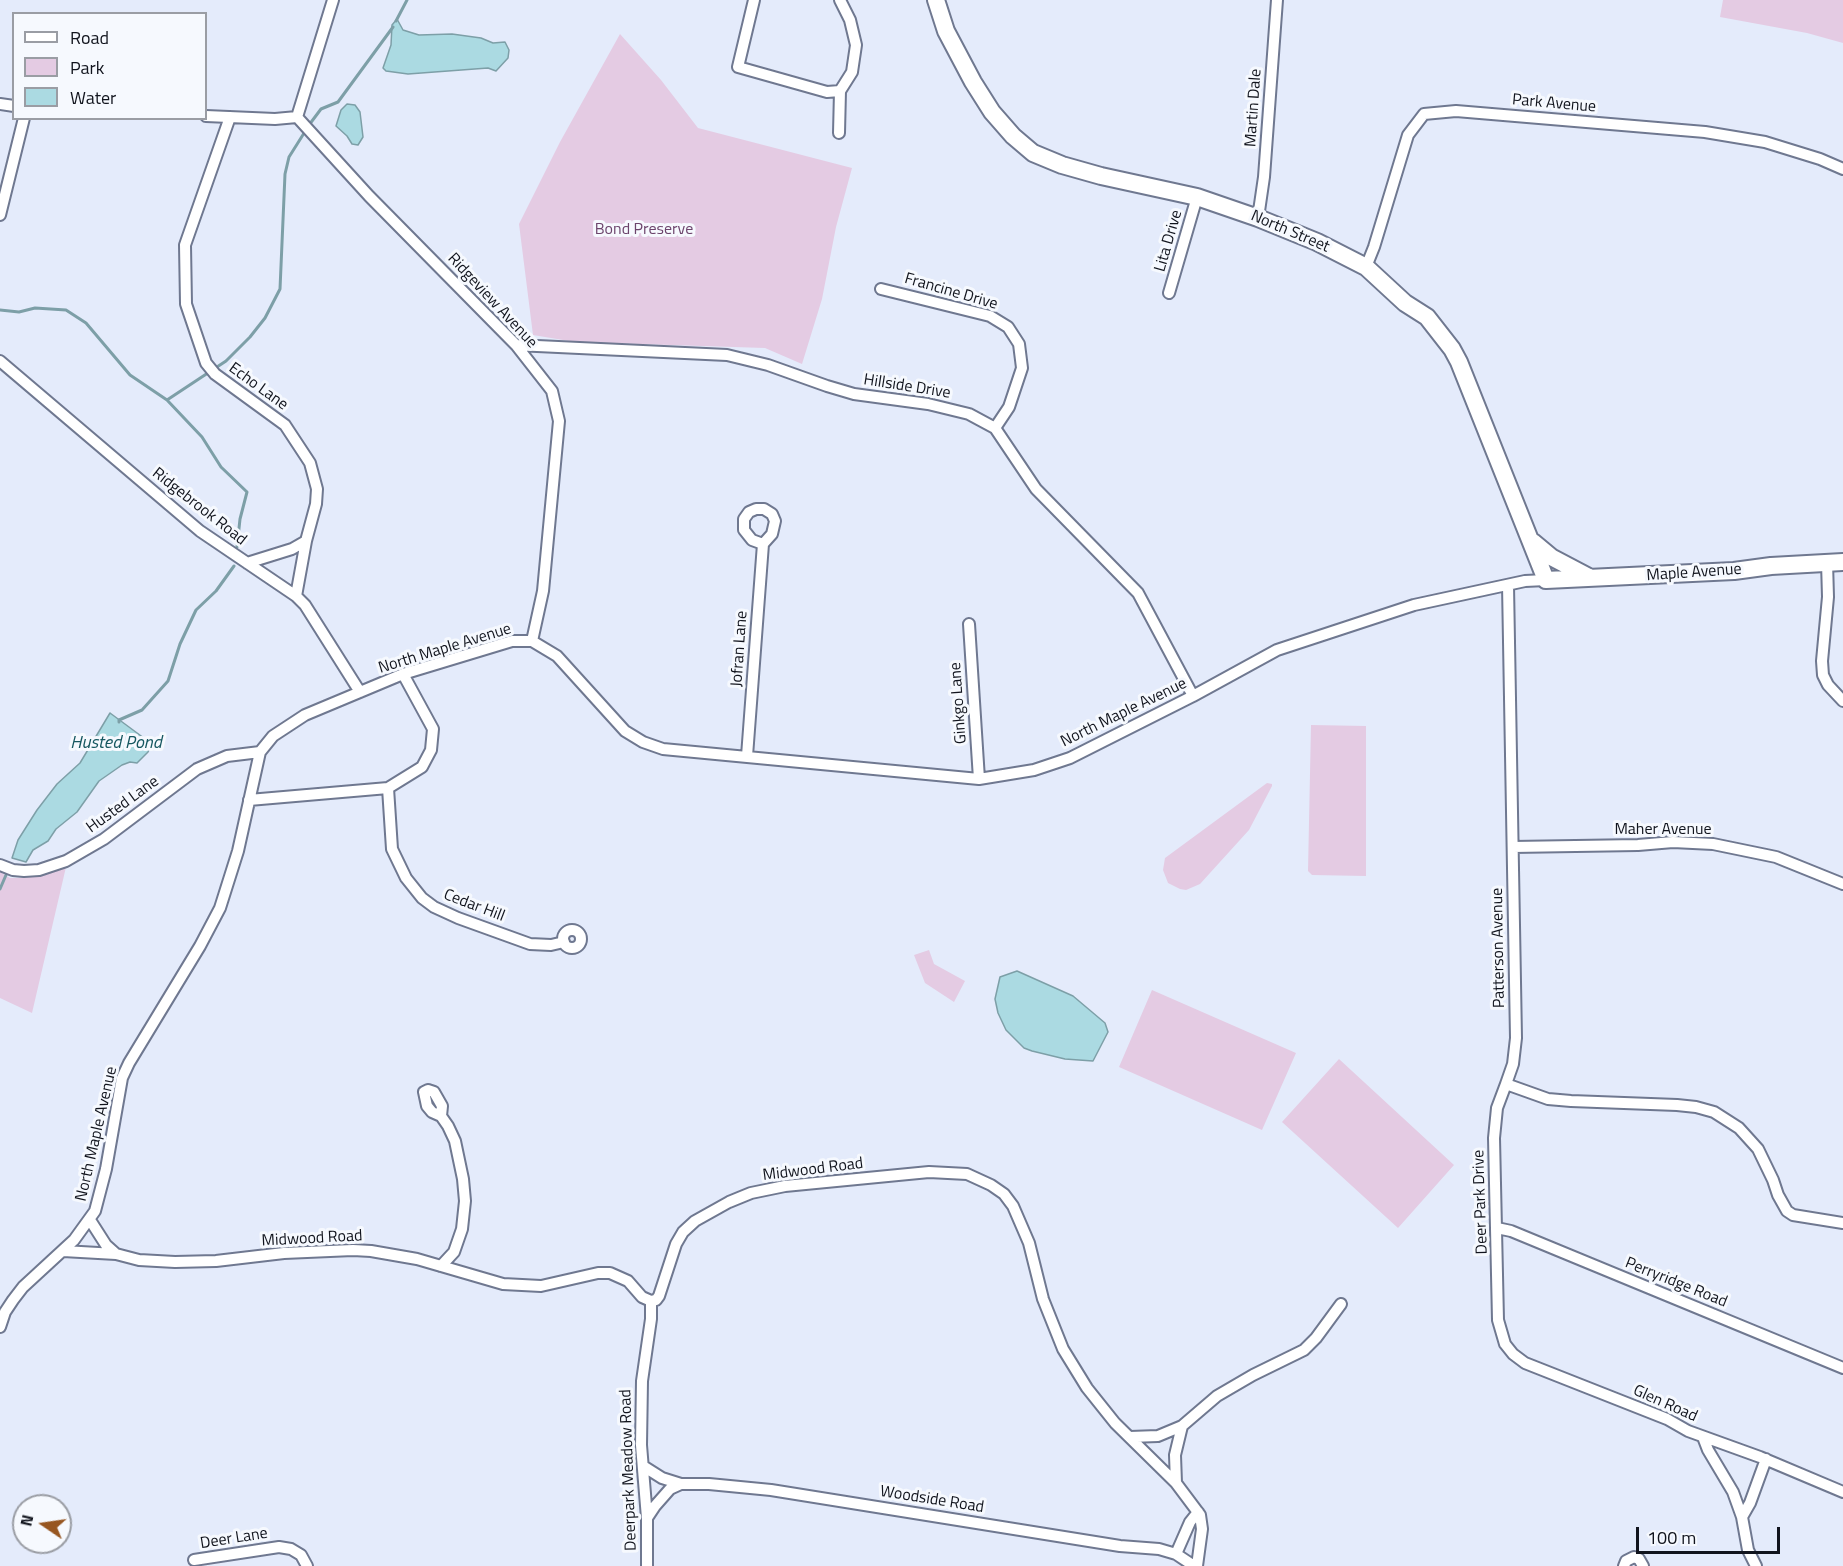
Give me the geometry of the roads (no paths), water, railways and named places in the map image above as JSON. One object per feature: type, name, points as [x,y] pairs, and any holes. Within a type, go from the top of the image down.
[{"type":"main road","name":"North Street","points":[[936,0],[946,31],[992,112],[1013,136],[1033,153],[1062,165],[1091,173],[1197,197],[1317,242],[1366,267],[1405,303],[1427,317],[1452,349],[1546,580]]},
{"type":"main road","points":[[1530,540],[1551,557],[1593,579]]},
{"type":"main road","name":"Maple Avenue","points":[[1546,580],[1734,571],[1835,562]]},
{"type":"street","points":[[207,116],[303,124],[333,0]]},
{"type":"street","points":[[754,0],[738,67],[827,92],[840,91]]},
{"type":"street","points":[[839,133],[840,91],[852,72],[856,45],[850,20],[840,0]]},
{"type":"street","name":"Martin Dale","points":[[1258,218],[1264,177],[1277,0]]},
{"type":"street","name":"Park Avenue","points":[[1366,267],[1408,135],[1424,114],[1456,111],[1705,132],[1765,142],[1820,159],[1843,169]]},
{"type":"street","name":"Echo Lane","points":[[230,117],[185,245],[186,304],[206,363],[215,374],[285,425],[310,464],[317,489],[316,504],[306,541],[296,596]]},
{"type":"street","points":[[0,215],[24,120]]},
{"type":"street","name":"Ridgeview Avenue","points":[[303,124],[369,196],[516,345],[552,391],[559,421],[543,591],[532,641]]},
{"type":"street","name":"Lita Drive","points":[[1169,293],[1197,197]]},
{"type":"street","name":"Francine Drive","points":[[881,289],[990,316],[1008,327],[1019,344],[1022,368],[1009,407],[995,428]]},
{"type":"street","name":"Hillside Drive","points":[[516,345],[727,355],[768,365],[854,394],[928,404],[969,414],[995,428],[1036,489],[1138,593],[1193,696]]},
{"type":"street","name":"Ridgebrook Road","points":[[0,361],[200,531],[296,596],[305,605],[360,692]]},
{"type":"street","points":[[247,564],[292,549],[306,541]]},
{"type":"street","name":"Jofran Lane","points":[[747,756],[763,544]]},
{"type":"street","points":[[1835,562],[1828,597],[1822,661],[1823,675],[1828,685],[1843,701]]},
{"type":"street","name":"North Maple Avenue","points":[[0,1327],[3,1311],[23,1287],[63,1251],[95,1211],[106,1169],[122,1078],[138,1046],[214,922],[234,866],[260,752],[273,736],[305,716],[403,674],[512,641],[532,641],[556,656],[625,731],[643,742],[663,749],[979,779],[1034,770],[1070,758],[1193,696],[1277,650],[1414,605],[1525,581],[1546,580]]},
{"type":"street","name":"Patterson Avenue","points":[[1506,1084],[1513,1064],[1516,1038],[1508,585]]},
{"type":"street","name":"Ginkgo Lane","points":[[969,624],[979,779]]},
{"type":"street","points":[[249,800],[388,788],[422,767],[432,750],[433,729],[403,674]]},
{"type":"street","name":"Husted Lane","points":[[0,865],[24,871],[39,870],[66,861],[104,839],[197,769],[227,756],[260,752]]},
{"type":"street","name":"Cedar Hill","points":[[388,788],[392,849],[406,878],[422,898],[434,908],[530,944],[551,945],[564,942]]},
{"type":"street","name":"Maher Avenue","points":[[1513,847],[1638,845],[1673,842],[1713,844],[1776,858],[1843,884]]},
{"type":"street","points":[[1506,1084],[1548,1099],[1696,1107],[1727,1119],[1739,1128],[1758,1149],[1787,1211],[1793,1215],[1843,1223]]},
{"type":"street","name":"Deer Park Drive","points":[[1498,1320],[1494,1138],[1497,1108],[1506,1084]]},
{"type":"street","points":[[441,1116],[455,1141],[465,1202],[459,1240],[454,1251],[441,1266]]},
{"type":"street","name":"Midwood Road","points":[[63,1251],[116,1254],[139,1260],[175,1262],[353,1250],[393,1255],[503,1284],[541,1286],[610,1273],[628,1281],[642,1297],[651,1301],[656,1300],[659,1296],[676,1244],[683,1232],[695,1221],[751,1193],[784,1186],[929,1172],[967,1174],[1004,1194],[1013,1206],[1029,1243],[1040,1289],[1063,1349],[1103,1409],[1176,1483],[1198,1512]]},
{"type":"street","points":[[90,1220],[106,1245],[116,1254]]},
{"type":"street","name":"Perryridge Road","points":[[1497,1228],[1511,1231],[1843,1368]]},
{"type":"street","name":"Deerpark Meadow Road","points":[[647,1566],[647,1518],[641,1445],[642,1382],[651,1319],[651,1301]]},
{"type":"street","points":[[1130,1437],[1158,1436],[1182,1426],[1217,1396],[1304,1350],[1316,1338],[1341,1304]]},
{"type":"street","name":"Glen Road","points":[[1498,1320],[1505,1344],[1512,1354],[1525,1363],[1843,1492]]},
{"type":"street","points":[[1176,1483],[1175,1455],[1182,1426]]},
{"type":"street","points":[[1703,1437],[1708,1450],[1733,1492],[1742,1517],[1746,1544],[1756,1566]]},
{"type":"street","points":[[1742,1517],[1766,1459]]},
{"type":"street","name":"Woodside Road","points":[[643,1466],[662,1478],[681,1484],[710,1484],[771,1490],[1120,1546],[1159,1549],[1176,1554],[1196,1566]]},
{"type":"street","points":[[647,1518],[670,1489],[681,1484]]},
{"type":"street","points":[[1176,1554],[1190,1522],[1198,1512]]},
{"type":"street","points":[[1196,1566],[1202,1529],[1198,1512]]},
{"type":"street","name":"Deer Lane","points":[[194,1560],[279,1547],[291,1549],[301,1555],[307,1566]]},
{"type":"street","points":[[1624,1566],[1626,1561],[1634,1557],[1639,1559],[1643,1566]]},
{"type":"water","points":[[397,19],[403,30],[419,35],[452,34],[481,38],[493,43],[505,42],[509,50],[508,58],[496,71],[488,68],[408,74],[386,71],[383,68],[391,45],[392,25]]},
{"type":"water","points":[[347,104],[355,105],[360,112],[363,137],[358,145],[352,144],[336,126],[341,110]]},
{"type":"water","name":"Husted Pond","points":[[110,713],[152,744],[148,752],[137,763],[130,762],[122,765],[99,781],[77,812],[56,829],[48,841],[33,850],[26,862],[12,858],[18,840],[37,810],[57,784],[80,763]]},
{"type":"water","points":[[1017,971],[1073,996],[1105,1023],[1108,1032],[1093,1061],[1065,1059],[1032,1051],[1024,1048],[1006,1030],[998,1013],[995,999],[1000,977]]},
{"type":"waterway","points":[[396,21],[407,0]]},
{"type":"waterway","points":[[309,125],[321,109],[338,102],[393,27]]},
{"type":"waterway","points":[[167,400],[226,361],[265,318],[280,289],[285,174],[289,157],[306,130]]},
{"type":"waterway","points":[[0,310],[19,312],[35,308],[66,310],[86,323],[130,375],[167,400],[202,437],[221,467],[247,492],[240,519],[237,547]]},
{"type":"waterway","points":[[119,722],[142,710],[168,681],[180,644],[196,610],[216,591],[234,566]]},
{"type":"waterway","points":[[0,889],[6,875]]},
{"type":"park label","name":"Bond Preserve","points":[[644,230]]}]
